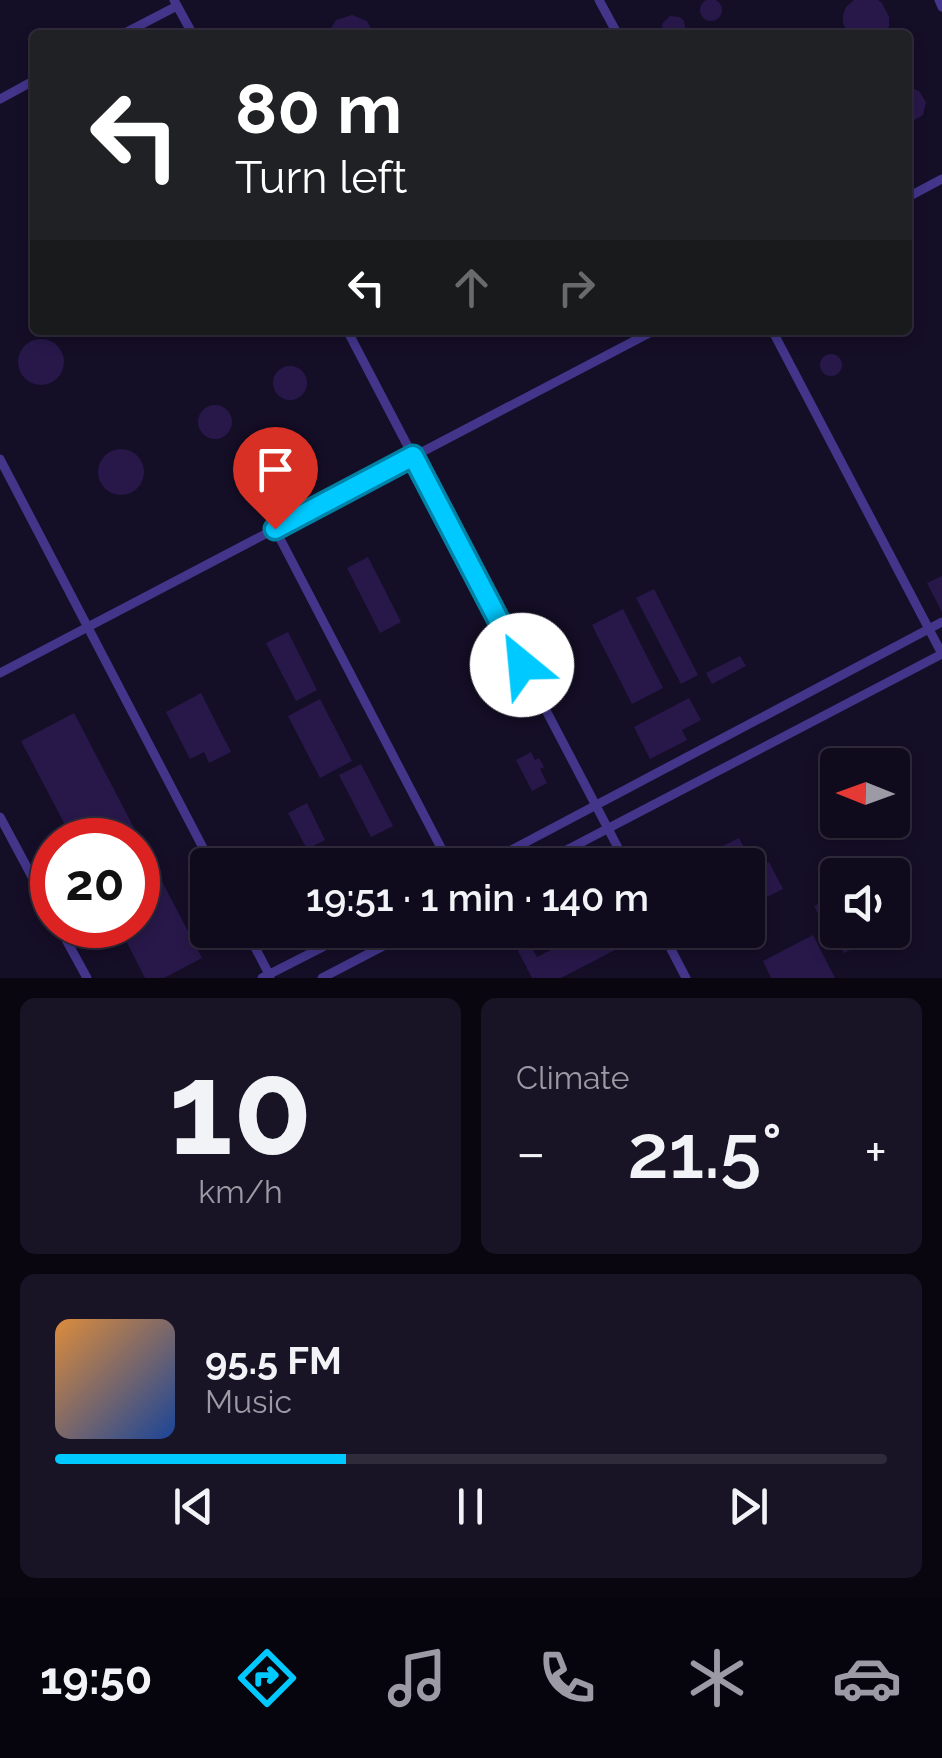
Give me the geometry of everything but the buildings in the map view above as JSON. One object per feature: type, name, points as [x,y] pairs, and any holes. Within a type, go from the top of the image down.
[{"type":"lane","points":[[600,0],[615,30]]},
{"type":"lane","points":[[938,0],[942,7]]},
{"type":"lane","points":[[130,30],[176,3],[190,30]]},
{"type":"lane","points":[[0,98],[30,83]]},
{"type":"lane","points":[[912,195],[942,179]]},
{"type":"lane","points":[[350,335],[618,848]]},
{"type":"lane","points":[[0,673],[644,335]]},
{"type":"lane","points":[[570,848],[942,654],[775,335]]},
{"type":"lane","points":[[0,459],[203,848]]},
{"type":"lane","points":[[275,529],[441,848]]},
{"type":"lane","points":[[513,848],[942,622]]},
{"type":"lane","points":[[0,816],[30,873]]},
{"type":"lane","points":[[71,948],[87,978]]},
{"type":"lane","points":[[254,948],[268,977],[322,948]]},
{"type":"lane","points":[[322,978],[380,948]]},
{"type":"lane","points":[[670,948],[686,978]]},
{"type":"route","points":[[275,529],[413,456],[522,665]]}]
